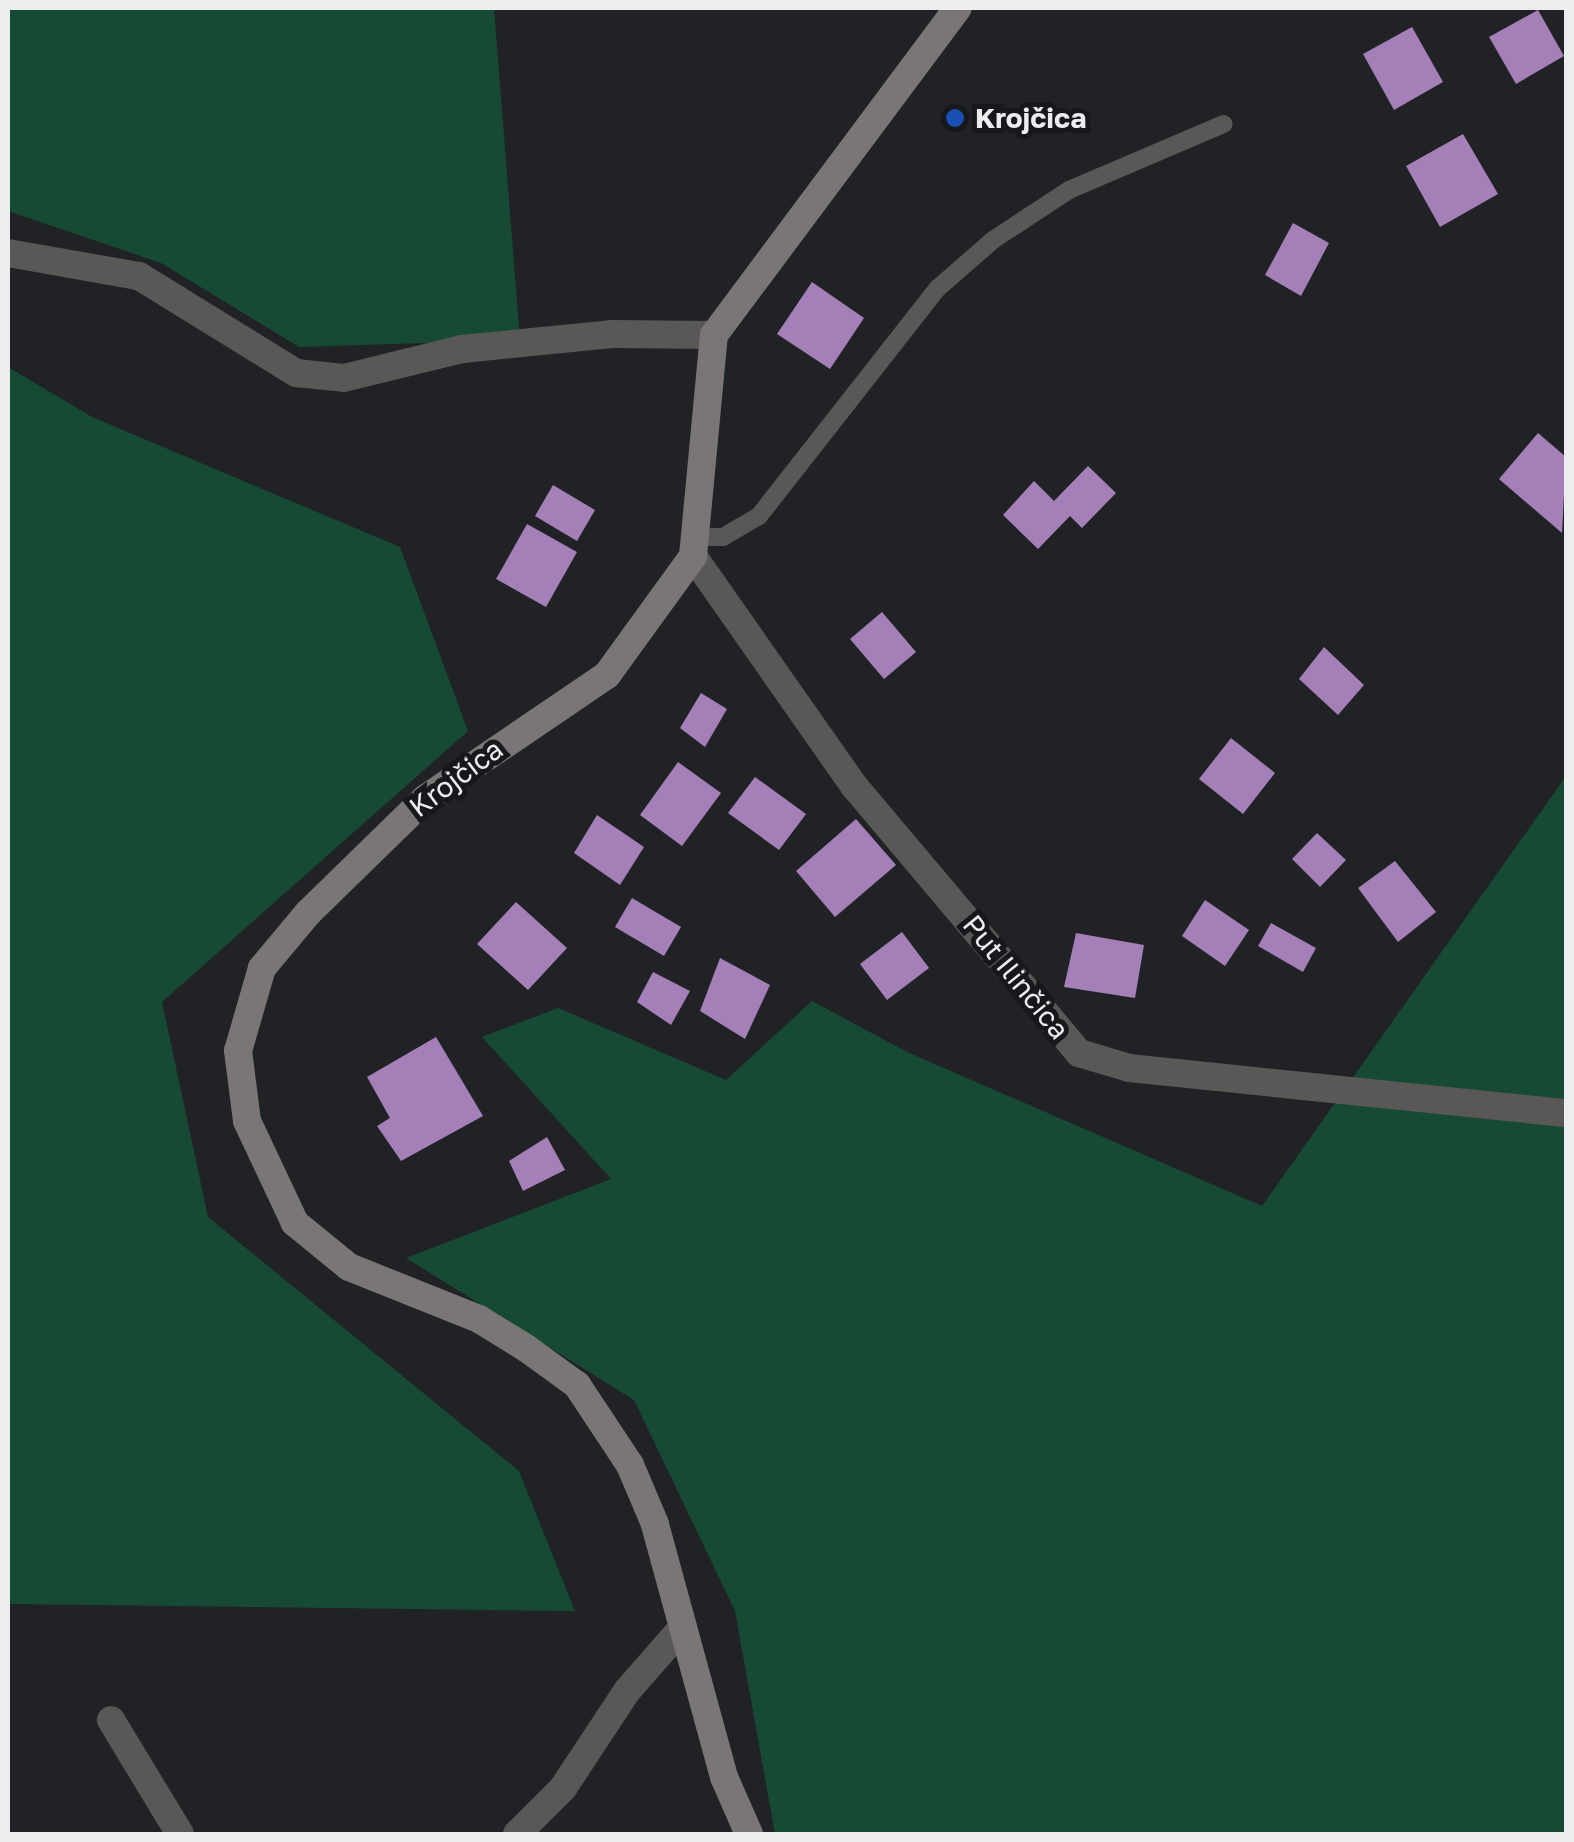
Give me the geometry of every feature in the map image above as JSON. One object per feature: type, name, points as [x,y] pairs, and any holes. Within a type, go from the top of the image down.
[{"type":"main road","points":[[694,546],[714,335],[958,8]]},
{"type":"main road","name":"Krojčica","points":[[694,546],[606,675],[426,798],[358,859],[262,968],[238,1051],[247,1120],[295,1223],[349,1267],[479,1318],[577,1385],[630,1465],[656,1524],[724,1777],[749,1834]]},
{"type":"street","points":[[8,253],[140,276],[296,373],[344,378],[462,348],[611,334],[714,335]]},
{"type":"street","name":"Put Ilinčica","points":[[694,546],[854,787],[1079,1053],[1129,1068],[1566,1113]]},
{"type":"street","points":[[517,1834],[562,1788],[627,1691],[683,1628]]},
{"type":"street","points":[[111,1720],[180,1834]]},
{"type":"lane","points":[[694,546],[722,538],[758,516],[938,288],[993,240],[1069,190],[1224,124]]},
{"type":"green space","points":[[8,8],[494,8],[520,340],[299,347],[161,263],[8,211]]},
{"type":"green space","points":[[8,367],[92,417],[400,547],[468,731],[162,1002],[208,1217],[519,1471],[575,1611],[8,1604]]},
{"type":"green space","points":[[1566,776],[1566,1834],[775,1834],[735,1611],[634,1400],[406,1258],[611,1179],[482,1037],[558,1008],[726,1080],[812,1001],[907,1052],[1262,1206]]},
{"type":"building","points":[[1538,10],[1564,56],[1516,84],[1489,37]]},
{"type":"building","points":[[1412,27],[1443,82],[1394,110],[1363,54]]},
{"type":"building","points":[[1463,134],[1498,194],[1440,227],[1406,166]]},
{"type":"building","points":[[1293,223],[1329,243],[1301,296],[1265,275]]},
{"type":"building","points":[[812,282],[864,318],[830,369],[777,334]]},
{"type":"building","points":[[1538,433],[1566,457],[1562,533],[1499,479]]},
{"type":"building","points":[[1088,466],[1116,493],[1082,528],[1070,516],[1038,549],[1003,515],[1034,481],[1054,501]]},
{"type":"building","points":[[553,485],[595,510],[577,541],[535,516]]},
{"type":"building","points":[[527,524],[577,552],[546,607],[496,579]]},
{"type":"building","points":[[882,612],[916,652],[884,679],[850,639]]},
{"type":"building","points":[[1324,647],[1364,685],[1338,715],[1299,679]]},
{"type":"building","points":[[701,693],[727,709],[705,747],[680,728]]},
{"type":"building","points":[[1231,738],[1275,773],[1243,814],[1199,779]]},
{"type":"building","points":[[678,762],[721,793],[682,846],[640,815]]},
{"type":"building","points":[[755,777],[806,814],[779,850],[728,813]]},
{"type":"building","points":[[597,815],[644,847],[620,885],[574,853]]},
{"type":"building","points":[[856,819],[896,865],[835,917],[796,871]]},
{"type":"building","points":[[1317,833],[1346,860],[1320,887],[1292,859]]},
{"type":"building","points":[[1395,861],[1436,912],[1398,942],[1358,888]]},
{"type":"building","points":[[632,898],[681,927],[664,956],[615,927]]},
{"type":"building","points":[[1205,900],[1249,930],[1225,966],[1182,936]]},
{"type":"building","points":[[516,902],[567,948],[528,990],[477,944]]},
{"type":"building","points":[[1271,923],[1316,948],[1303,972],[1258,946]]},
{"type":"building","points":[[902,932],[929,968],[887,1000],[860,964]]},
{"type":"building","points":[[1076,933],[1144,945],[1135,998],[1064,987]]},
{"type":"building","points":[[720,958],[770,985],[745,1039],[700,1011]]},
{"type":"building","points":[[653,972],[690,991],[671,1025],[637,1002]]},
{"type":"building","points":[[436,1037],[483,1116],[401,1161],[377,1126],[390,1118],[367,1077]]},
{"type":"building","points":[[547,1137],[565,1170],[523,1191],[509,1161]]},
{"type":"place","name":"Krojčica","points":[[955,118]]}]
